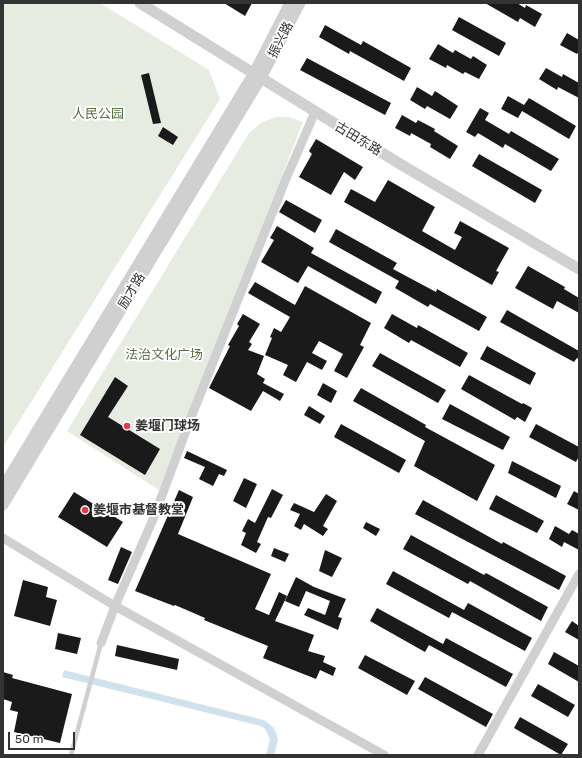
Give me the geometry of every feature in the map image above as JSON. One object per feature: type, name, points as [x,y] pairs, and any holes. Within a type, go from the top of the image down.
[{"type":"street","name":"古田东路","points":[[140,3],[315,112],[579,269]]},
{"type":"street","name":"振兴路","points":[[257,75],[290,3]]},
{"type":"street","name":"振兴路","points":[[257,75],[300,3]]},
{"type":"street","name":"励才路","points":[[3,487],[257,75]]},
{"type":"street","name":"励才路","points":[[3,505],[257,75]]},
{"type":"street","points":[[101,643],[115,606],[154,517],[285,180],[315,112]]},
{"type":"street","points":[[3,538],[115,606],[384,755]]},
{"type":"street","points":[[478,755],[579,574]]},
{"type":"lane","points":[[71,755],[101,643]]},
{"type":"green space","name":"人民公园","points":[[3,3],[100,3],[209,70],[220,99],[3,447]]},
{"type":"green space","name":"法治文化广场","points":[[275,117],[289,117],[303,122],[159,490],[67,431],[249,133],[261,123]]},
{"type":"water","points":[[64,670],[264,720],[274,728],[277,735],[278,740],[274,755],[266,755],[270,739],[265,729],[261,726],[62,677]]},
{"type":"building","points":[[224,3],[252,3],[245,16]]},
{"type":"building","points":[[485,3],[517,3],[525,8],[526,5],[542,14],[535,27],[520,18],[518,22]]},
{"type":"building","points":[[459,17],[506,43],[499,56],[452,30]]},
{"type":"building","points":[[325,25],[361,45],[363,41],[411,68],[404,81],[350,51],[349,54],[319,37]]},
{"type":"building","points":[[567,33],[579,40],[579,51],[577,54],[560,45]]},
{"type":"building","points":[[438,44],[453,53],[455,50],[471,59],[473,56],[487,65],[479,79],[465,72],[463,74],[447,65],[446,68],[429,59]]},
{"type":"building","points":[[307,58],[391,103],[385,115],[300,70]]},
{"type":"building","points":[[546,68],[562,77],[563,74],[579,83],[579,98],[558,87],[557,90],[539,79]]},
{"type":"building","points":[[149,73],[161,123],[153,124],[141,75]]},
{"type":"building","points":[[417,87],[432,96],[435,91],[458,106],[450,119],[427,106],[425,109],[410,100]]},
{"type":"building","points":[[508,96],[524,105],[529,98],[576,126],[569,139],[522,111],[518,118],[501,109]]},
{"type":"building","points":[[480,108],[489,113],[485,120],[509,134],[511,131],[559,159],[551,171],[505,144],[503,148],[478,133],[475,137],[466,132]]},
{"type":"building","points":[[402,115],[416,123],[418,120],[435,129],[434,131],[458,146],[450,159],[430,147],[431,144],[411,133],[410,136],[395,128]]},
{"type":"building","points":[[163,127],[178,137],[173,145],[158,136]]},
{"type":"building","points":[[316,139],[363,167],[355,180],[344,172],[331,195],[299,177],[312,154],[309,151]]},
{"type":"building","points":[[479,154],[542,190],[535,203],[472,166]]},
{"type":"building","points":[[388,180],[435,207],[422,231],[455,250],[462,237],[454,233],[460,221],[509,248],[496,271],[499,272],[492,285],[344,202],[351,189],[375,202]]},
{"type":"building","points":[[286,200],[322,220],[315,233],[279,212]]},
{"type":"building","points":[[277,226],[314,248],[311,253],[382,292],[376,304],[308,266],[298,283],[261,262],[274,240],[270,238]]},
{"type":"building","points":[[336,229],[397,263],[393,269],[436,292],[437,289],[487,317],[479,331],[430,304],[428,307],[395,288],[399,281],[329,242]]},
{"type":"building","points":[[528,266],[565,287],[564,289],[579,298],[579,313],[557,301],[553,309],[515,288]]},
{"type":"building","points":[[255,282],[295,305],[305,286],[371,323],[360,345],[364,347],[347,378],[334,371],[343,354],[319,341],[312,353],[327,361],[322,370],[307,362],[296,382],[283,375],[288,365],[265,355],[272,338],[270,337],[274,328],[281,332],[290,317],[248,293]]},
{"type":"building","points":[[507,310],[579,351],[579,359],[577,358],[574,362],[500,322]]},
{"type":"building","points":[[243,314],[260,324],[249,342],[252,344],[248,350],[264,356],[257,374],[265,379],[263,383],[284,394],[280,401],[263,391],[251,411],[209,388],[230,346],[228,345],[239,326],[237,324]]},
{"type":"building","points":[[392,314],[417,328],[418,325],[468,353],[460,367],[411,340],[409,343],[384,328]]},
{"type":"building","points":[[487,346],[536,373],[530,385],[480,359]]},
{"type":"building","points":[[380,353],[446,390],[438,403],[372,366]]},
{"type":"building","points":[[469,375],[532,408],[525,422],[517,417],[515,420],[461,389]]},
{"type":"building","points":[[115,377],[128,386],[108,417],[160,449],[145,475],[80,435]]},
{"type":"building","points":[[323,383],[337,391],[331,403],[317,395]]},
{"type":"building","points":[[361,388],[426,425],[425,427],[495,465],[477,501],[414,466],[425,441],[353,401]]},
{"type":"building","points":[[450,404],[510,437],[503,450],[442,419]]},
{"type":"building","points":[[309,406],[325,416],[320,424],[304,415]]},
{"type":"building","points":[[341,424],[406,460],[399,473],[334,437]]},
{"type":"building","points":[[536,424],[579,447],[579,456],[576,462],[529,437]]},
{"type":"building","points":[[187,451],[227,470],[224,476],[219,474],[213,486],[199,479],[205,467],[184,458]]},
{"type":"building","points":[[512,461],[561,486],[556,498],[508,473]]},
{"type":"building","points":[[244,478],[257,484],[246,508],[233,501]]},
{"type":"building","points":[[272,489],[283,495],[271,518],[268,517],[257,542],[261,544],[256,553],[241,545],[246,533],[242,531],[248,519],[255,523]]},
{"type":"building","points":[[179,490],[193,497],[178,534],[271,574],[255,609],[269,615],[279,592],[287,596],[275,621],[314,635],[308,651],[325,656],[323,662],[336,668],[333,676],[320,670],[316,679],[263,658],[268,646],[204,620],[205,618],[175,605],[174,606],[135,591]]},
{"type":"building","points":[[574,491],[579,494],[579,510],[567,504]]},
{"type":"building","points":[[74,492],[123,522],[107,547],[58,517]]},
{"type":"building","points":[[326,494],[337,501],[323,526],[328,529],[323,536],[304,524],[301,530],[294,526],[300,514],[290,510],[294,503],[314,512]]},
{"type":"building","points":[[496,495],[544,521],[537,533],[489,509]]},
{"type":"building","points":[[423,500],[502,544],[503,542],[566,576],[559,590],[415,514]]},
{"type":"building","points":[[366,522],[380,529],[376,536],[363,528]]},
{"type":"building","points":[[555,526],[569,534],[572,530],[579,534],[579,550],[564,542],[562,547],[549,539]]},
{"type":"building","points":[[411,535],[484,575],[486,573],[548,607],[541,621],[470,581],[468,584],[403,549]]},
{"type":"building","points":[[121,547],[132,552],[118,584],[108,580]]},
{"type":"building","points":[[274,548],[289,554],[285,562],[271,556]]},
{"type":"building","points":[[325,550],[342,558],[332,577],[319,571]]},
{"type":"building","points":[[393,571],[464,610],[468,603],[532,638],[525,651],[452,612],[449,618],[386,584]]},
{"type":"building","points":[[296,577],[314,587],[346,599],[338,617],[342,618],[338,630],[304,615],[308,608],[325,615],[330,601],[306,591],[299,607],[285,601]]},
{"type":"building","points":[[23,580],[48,587],[46,597],[57,600],[50,626],[14,616]]},
{"type":"building","points":[[377,608],[443,644],[446,638],[513,674],[506,687],[429,645],[425,652],[370,621]]},
{"type":"building","points":[[572,621],[579,626],[579,640],[565,632]]},
{"type":"building","points":[[58,633],[81,638],[77,654],[55,649]]},
{"type":"building","points":[[117,645],[179,659],[177,670],[115,656]]},
{"type":"building","points":[[554,652],[579,666],[579,682],[548,664]]},
{"type":"building","points":[[365,655],[415,681],[407,695],[358,668]]},
{"type":"building","points":[[3,672],[13,675],[12,678],[72,694],[60,743],[14,732],[18,712],[10,710],[12,702],[3,699]]},
{"type":"building","points":[[425,677],[493,714],[486,727],[418,689]]},
{"type":"building","points":[[538,684],[575,705],[568,717],[531,696]]},
{"type":"building","points":[[520,717],[568,744],[561,755],[514,728]]},
{"type":"place","name":"姜堰门球场","points":[[127,426]]},
{"type":"place","name":"姜堰市基督教堂","points":[[85,510]]}]
